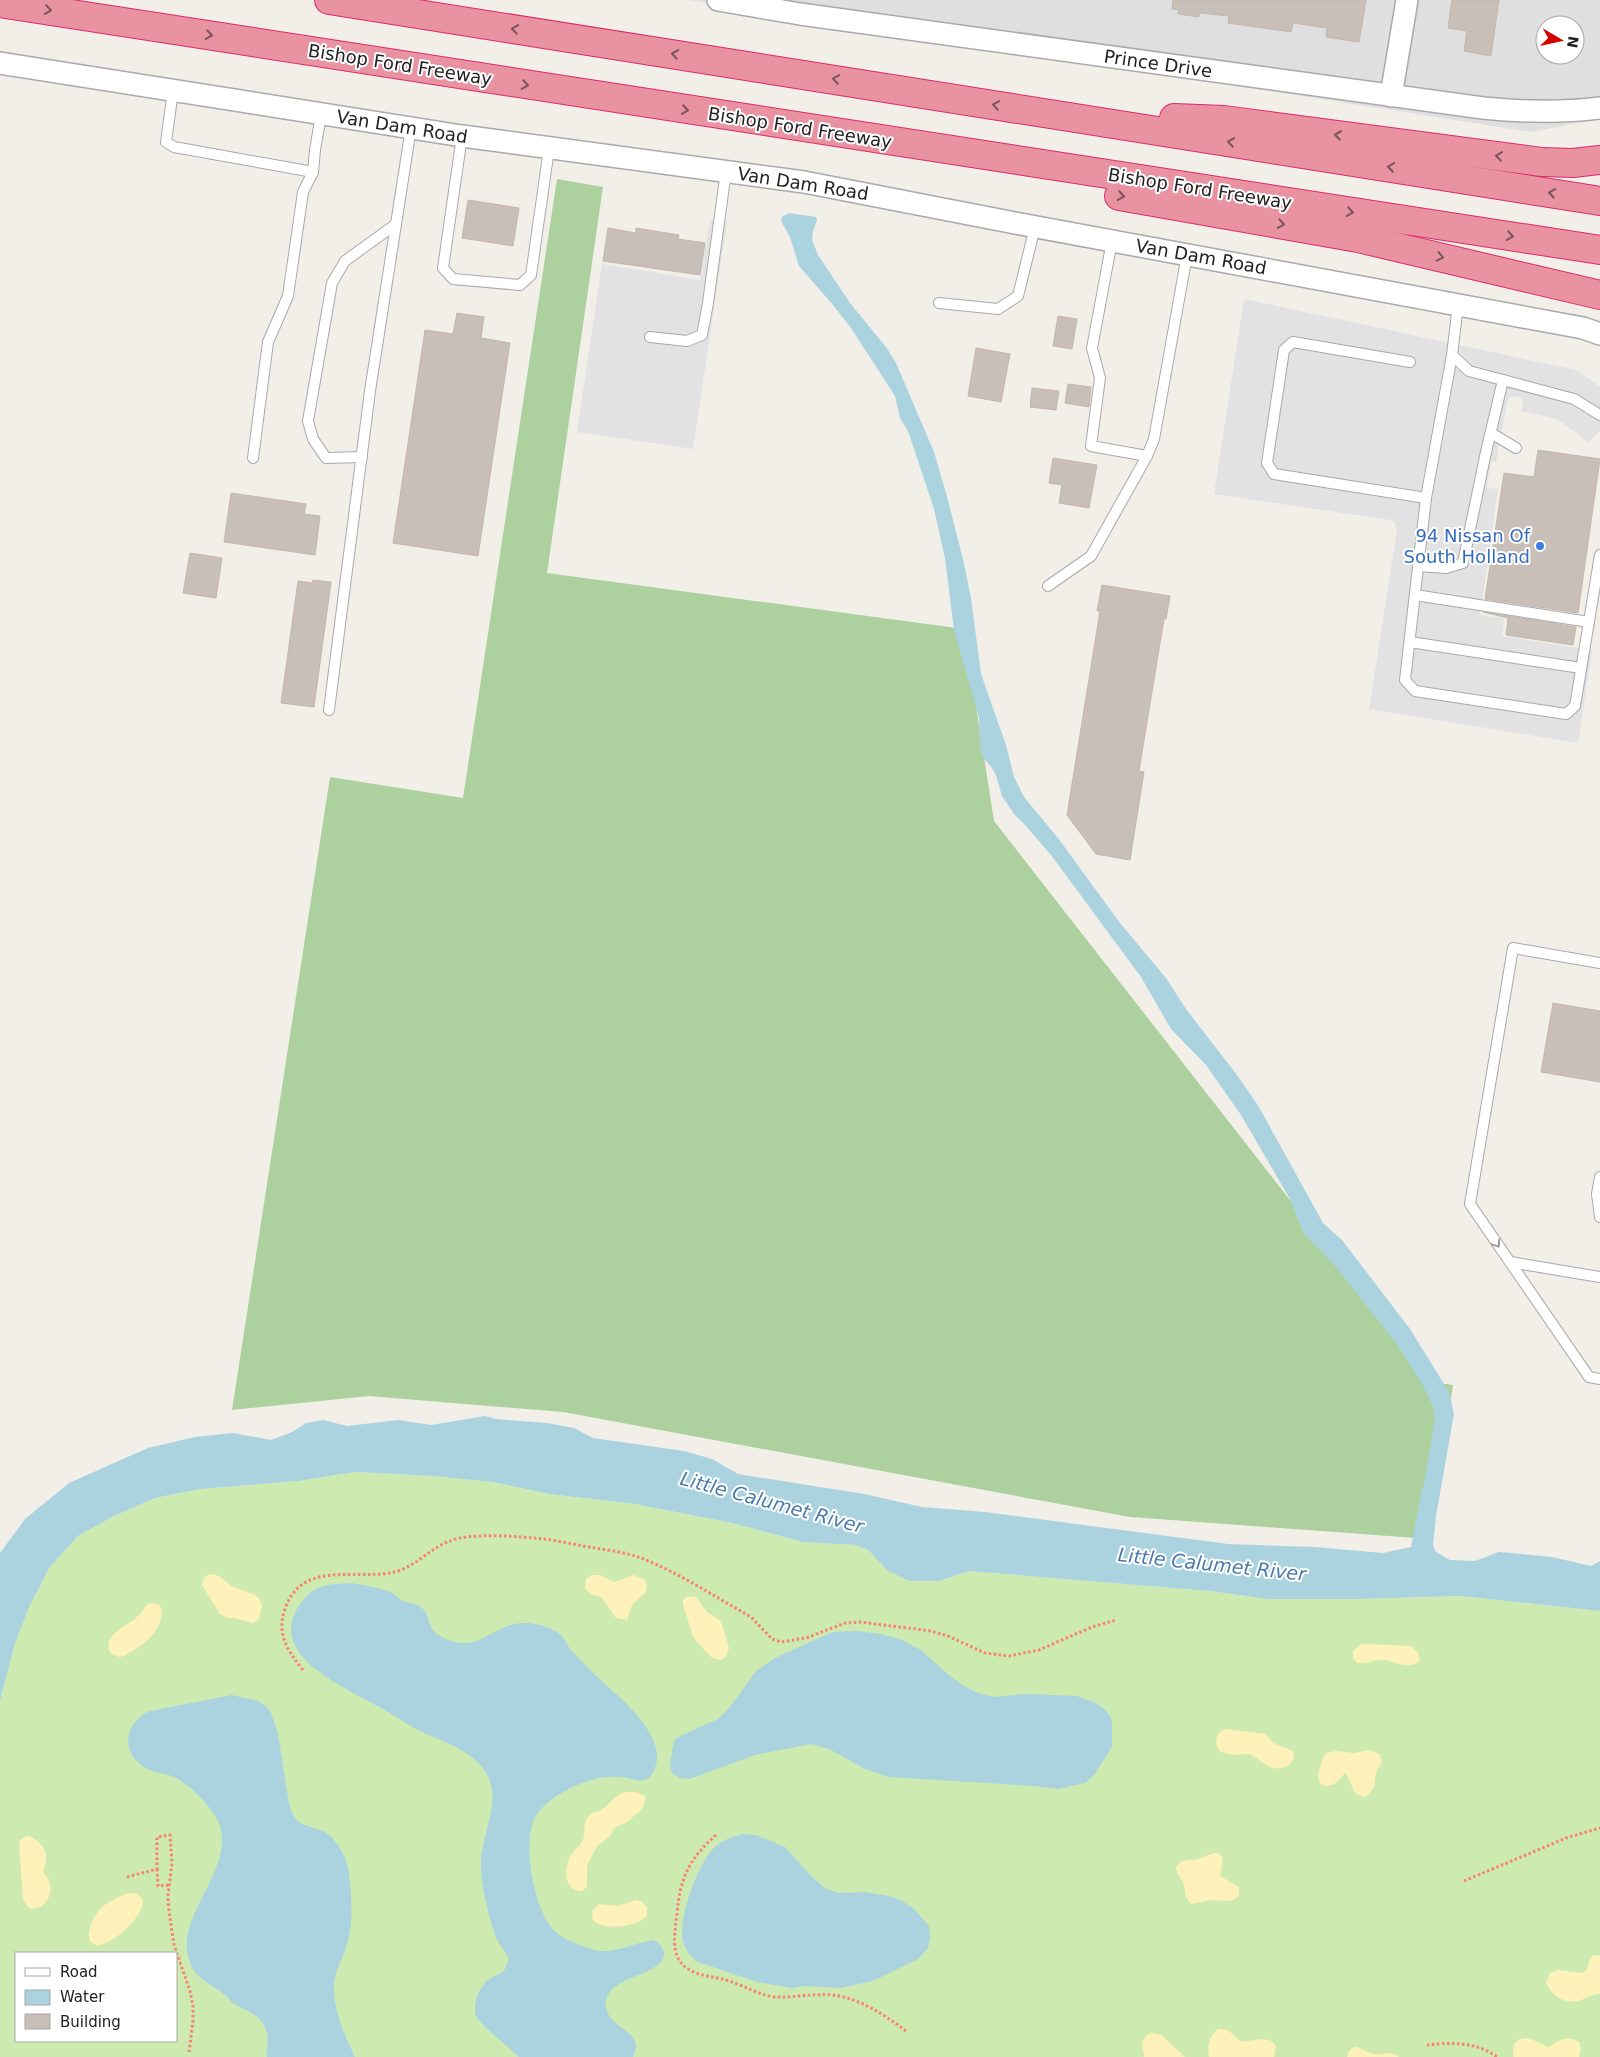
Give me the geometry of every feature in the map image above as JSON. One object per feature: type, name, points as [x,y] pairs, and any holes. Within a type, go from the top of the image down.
[{"type":"highway","points":[[329,0],[1600,201]]},
{"type":"highway","name":"Bishop Ford Freeway","points":[[0,3],[1600,250]]},
{"type":"highway","points":[[1044,112],[1224,120],[1542,162],[1573,163],[1600,160]]},
{"type":"highway","points":[[938,149],[1068,188],[1213,211],[1358,238],[1600,295]]},
{"type":"street","name":"Prince Drive","points":[[718,0],[800,14],[1391,96],[1524,112],[1566,112],[1600,108]]},
{"type":"street","points":[[1391,96],[1407,0]]},
{"type":"street","name":"Van Dam Road","points":[[0,63],[322,115],[549,149],[804,182],[1035,227],[1583,328],[1600,334]]},
{"type":"lane","points":[[173,91],[166,142],[174,147],[313,172]]},
{"type":"lane","points":[[253,458],[268,342],[288,296],[304,192],[313,172],[322,115]]},
{"type":"lane","points":[[329,710],[370,391],[411,128]]},
{"type":"lane","points":[[462,136],[444,268],[453,279],[520,284],[531,275],[549,149]]},
{"type":"lane","points":[[650,337],[687,341],[702,335],[726,171]]},
{"type":"lane","points":[[362,457],[326,458],[313,439],[308,420],[332,283],[345,261],[396,224]]},
{"type":"lane","points":[[939,303],[998,309],[1018,296],[1035,227]]},
{"type":"lane","points":[[1112,241],[1092,348],[1100,378],[1091,446],[1148,456]]},
{"type":"lane","points":[[1048,586],[1091,556],[1148,456],[1154,440],[1188,255]]},
{"type":"lane","points":[[1458,305],[1452,355],[1426,498],[1405,680],[1415,691],[1566,714],[1575,706],[1600,555]]},
{"type":"lane","points":[[1410,362],[1293,342],[1284,350],[1267,463],[1274,474],[1426,498]]},
{"type":"lane","points":[[1452,355],[1469,371],[1574,399],[1600,415]]},
{"type":"lane","points":[[1418,566],[1446,568],[1464,563],[1486,452],[1503,380]]},
{"type":"lane","points":[[1492,433],[1516,448]]},
{"type":"lane","points":[[1415,595],[1589,622]]},
{"type":"lane","points":[[1410,642],[1582,668]]},
{"type":"lane","points":[[1600,963],[1513,948],[1470,1204],[1589,1377],[1600,1379]]},
{"type":"lane","points":[[1600,1177],[1597,1194],[1600,1217]]},
{"type":"lane","points":[[1510,1262],[1600,1277]]},
{"type":"path","points":[[303,1670],[287,1650],[282,1640],[281,1627],[288,1598],[296,1588],[322,1577],[341,1574],[395,1572],[407,1568],[449,1541],[462,1537],[534,1538],[640,1557],[751,1617],[772,1639],[780,1642],[806,1638],[845,1623],[860,1622],[931,1631],[948,1636],[985,1653],[1009,1656],[1046,1648],[1092,1627],[1116,1620]]},
{"type":"path","points":[[1464,1881],[1566,1838],[1600,1828]]},
{"type":"path","points":[[169,1885],[158,1886],[157,1837],[170,1835],[172,1863],[169,1885],[169,1911],[176,1952]]},
{"type":"path","points":[[716,1835],[691,1861],[683,1878],[678,1900],[674,1945],[680,1962],[688,1969],[698,1973],[733,1982],[764,1995],[776,1997],[829,1995],[849,1999],[878,2012],[906,2031]]},
{"type":"path","points":[[127,1877],[158,1869]]},
{"type":"path","points":[[178,1956],[193,2006],[189,2052]]},
{"type":"path","points":[[1427,2045],[1456,2044],[1473,2046],[1497,2057]]},
{"type":"shaded area","points":[[689,0],[1600,0],[1600,119],[1531,132]]},
{"type":"shaded area","points":[[710,220],[727,222],[693,449],[577,432],[602,264],[700,280]]},
{"type":"shaded area","points":[[1244,299],[1576,370],[1600,387],[1600,430],[1589,443],[1557,419],[1521,411],[1523,400],[1520,396],[1508,399],[1496,462],[1491,461],[1487,486],[1488,488],[1498,489],[1480,615],[1504,618],[1502,636],[1592,650],[1578,743],[1369,709],[1397,530],[1395,523],[1390,520],[1214,494]]},
{"type":"green space","points":[[557,179],[603,187],[547,573],[964,629],[994,821],[1432,1382],[1453,1385],[1430,1539],[1130,1517],[563,1412],[369,1396],[232,1410],[330,777],[463,798]]},
{"type":"green space","points":[[355,1472],[432,1476],[493,1482],[549,1494],[635,1504],[732,1523],[803,1542],[854,1545],[868,1550],[887,1570],[939,1581],[969,1571],[1210,1591],[1268,1599],[1460,1596],[1600,1611],[1600,2057],[0,2057],[0,1701],[15,1643],[30,1605],[49,1568],[78,1536],[114,1516],[155,1498],[200,1489],[298,1481]]},
{"type":"sand","points":[[210,1574],[217,1575],[234,1587],[257,1597],[262,1605],[259,1620],[252,1623],[228,1618],[220,1614],[202,1585],[204,1578]]},
{"type":"sand","points":[[592,1575],[600,1575],[614,1582],[634,1575],[645,1580],[647,1584],[646,1592],[632,1605],[627,1620],[616,1618],[601,1597],[591,1594],[585,1589],[586,1579]]},
{"type":"sand","points":[[688,1596],[696,1597],[707,1612],[721,1621],[729,1648],[723,1659],[712,1658],[693,1637],[683,1604],[683,1600]]},
{"type":"sand","points":[[150,1603],[159,1604],[162,1610],[155,1632],[138,1648],[124,1656],[119,1657],[111,1654],[109,1641],[112,1636],[141,1613]]},
{"type":"sand","points":[[1362,1644],[1412,1646],[1418,1653],[1420,1660],[1411,1665],[1386,1660],[1357,1663],[1353,1658],[1353,1651]]},
{"type":"sand","points":[[1226,1729],[1266,1734],[1273,1743],[1293,1751],[1294,1759],[1288,1766],[1276,1768],[1249,1754],[1233,1755],[1221,1752],[1216,1743],[1217,1738],[1219,1733]]},
{"type":"sand","points":[[1369,1750],[1379,1754],[1382,1761],[1376,1773],[1374,1787],[1367,1796],[1363,1797],[1355,1793],[1346,1773],[1332,1785],[1325,1786],[1321,1784],[1318,1775],[1326,1753],[1336,1751],[1354,1753]]},
{"type":"sand","points":[[626,1792],[636,1792],[645,1796],[645,1802],[641,1810],[627,1822],[614,1828],[610,1836],[597,1846],[587,1866],[587,1887],[582,1891],[576,1890],[568,1883],[566,1872],[572,1853],[583,1840],[586,1820],[591,1814],[601,1810],[615,1798]]},
{"type":"sand","points":[[29,1836],[39,1843],[46,1853],[44,1873],[50,1882],[51,1888],[43,1906],[34,1909],[29,1908],[23,1900],[19,1843],[21,1839]]},
{"type":"sand","points":[[1218,1853],[1223,1858],[1220,1876],[1239,1887],[1239,1895],[1230,1901],[1211,1900],[1192,1904],[1186,1898],[1183,1883],[1176,1867],[1182,1861],[1198,1859]]},
{"type":"sand","points":[[127,1893],[137,1894],[142,1898],[140,1912],[135,1920],[112,1940],[104,1944],[97,1945],[92,1943],[89,1939],[90,1927],[100,1910],[109,1902]]},
{"type":"sand","points":[[636,1900],[641,1901],[647,1907],[647,1916],[636,1923],[611,1927],[603,1926],[592,1919],[593,1910],[599,1904],[618,1906]]},
{"type":"sand","points":[[1593,1955],[1600,1956],[1600,1994],[1573,2002],[1559,1998],[1551,1991],[1546,1983],[1550,1973],[1557,1970],[1583,1973],[1587,1969]]},
{"type":"sand","points":[[1219,2029],[1228,2030],[1240,2041],[1264,2039],[1272,2042],[1276,2046],[1274,2057],[1209,2057],[1210,2041],[1213,2034]]},
{"type":"sand","points":[[1152,2033],[1161,2035],[1185,2057],[1144,2057],[1142,2042],[1147,2035]]},
{"type":"sand","points":[[1528,2038],[1548,2047],[1566,2038],[1574,2040],[1579,2042],[1581,2049],[1579,2057],[1514,2057],[1514,2044],[1520,2039]]},
{"type":"sand","points":[[1354,2047],[1374,2054],[1390,2053],[1399,2057],[1347,2057],[1349,2051]]},
{"type":"water","name":"Little Calumet River","points":[[789,213],[816,217],[812,240],[818,255],[850,303],[886,347],[896,363],[934,452],[963,559],[971,598],[981,674],[1006,745],[1014,777],[1024,797],[1058,838],[1120,923],[1166,978],[1186,1009],[1237,1075],[1259,1107],[1323,1223],[1342,1240],[1410,1329],[1449,1392],[1454,1414],[1436,1516],[1433,1545],[1436,1552],[1450,1560],[1475,1561],[1499,1552],[1552,1557],[1591,1566],[1600,1561],[1600,1611],[1460,1596],[1268,1599],[1210,1591],[969,1571],[939,1581],[909,1581],[887,1570],[868,1550],[854,1545],[803,1542],[732,1523],[635,1504],[549,1494],[493,1482],[432,1476],[355,1472],[298,1481],[200,1489],[155,1498],[114,1516],[78,1536],[49,1568],[30,1605],[15,1643],[0,1701],[0,1553],[25,1519],[69,1483],[148,1448],[195,1437],[233,1433],[271,1440],[292,1432],[306,1423],[323,1420],[347,1426],[398,1420],[431,1425],[485,1416],[496,1419],[547,1423],[574,1428],[593,1438],[684,1451],[712,1459],[738,1474],[864,1494],[922,1507],[985,1512],[1228,1544],[1315,1547],[1383,1553],[1411,1547],[1435,1420],[1433,1407],[1424,1387],[1396,1343],[1335,1266],[1303,1232],[1290,1199],[1241,1115],[1206,1065],[1171,1029],[1141,977],[1051,855],[1014,814],[1002,796],[996,775],[983,758],[980,747],[979,718],[954,630],[945,558],[934,509],[908,431],[900,418],[895,396],[851,328],[799,266],[790,237],[781,221],[782,217]]},
{"type":"water","points":[[352,1583],[386,1590],[403,1601],[420,1606],[427,1615],[435,1633],[458,1643],[469,1643],[478,1640],[504,1627],[515,1624],[526,1623],[545,1626],[562,1636],[570,1649],[619,1696],[650,1733],[657,1759],[654,1770],[647,1779],[602,1778],[584,1782],[567,1790],[550,1801],[536,1816],[530,1841],[532,1873],[539,1904],[551,1927],[559,1935],[599,1951],[614,1950],[652,1940],[662,1947],[664,1957],[659,1964],[622,1982],[610,1992],[606,1999],[607,2009],[611,2017],[634,2040],[636,2047],[633,2057],[519,2057],[484,2026],[475,2015],[478,1993],[486,1981],[504,1971],[509,1959],[493,1930],[485,1898],[481,1867],[482,1848],[492,1803],[490,1781],[479,1763],[471,1756],[414,1728],[337,1684],[307,1661],[296,1648],[291,1633],[293,1617],[304,1599],[320,1587]]},
{"type":"water","points":[[856,1631],[881,1634],[900,1639],[921,1650],[950,1676],[978,1693],[994,1697],[1025,1694],[1077,1696],[1096,1703],[1106,1710],[1112,1720],[1112,1747],[1095,1774],[1085,1783],[1058,1789],[889,1777],[865,1769],[829,1749],[811,1744],[755,1755],[690,1779],[680,1778],[672,1773],[670,1763],[674,1741],[680,1736],[718,1719],[730,1707],[756,1671],[775,1658],[832,1632]]},
{"type":"water","points":[[232,1695],[258,1701],[266,1706],[271,1713],[278,1733],[292,1813],[300,1823],[328,1834],[339,1847],[347,1863],[351,1919],[349,1938],[335,1978],[334,1997],[338,2015],[355,2057],[267,2057],[268,2036],[259,2019],[233,2003],[200,1977],[193,1969],[187,1951],[188,1933],[194,1914],[219,1858],[222,1839],[218,1821],[194,1791],[182,1782],[173,1776],[150,1771],[138,1763],[132,1755],[128,1739],[134,1723],[150,1711]]},
{"type":"water","points":[[742,1834],[756,1835],[785,1847],[809,1874],[826,1889],[839,1893],[866,1892],[889,1896],[902,1901],[913,1908],[929,1926],[930,1938],[928,1948],[918,1959],[873,1981],[840,1988],[804,1986],[792,1988],[757,1982],[698,1962],[689,1953],[683,1941],[683,1919],[690,1893],[700,1868],[712,1850],[726,1840]]},
{"type":"building","points":[[1173,0],[1366,0],[1359,42],[1326,37],[1327,28],[1293,23],[1291,32],[1228,23],[1229,16],[1199,13],[1199,17],[1178,14],[1179,10],[1172,9]]},
{"type":"building","points":[[1452,0],[1499,0],[1491,56],[1464,51],[1467,31],[1448,28]]},
{"type":"building","points":[[468,200],[519,208],[513,246],[462,238]]},
{"type":"building","points":[[608,228],[636,233],[636,228],[679,235],[678,239],[705,243],[700,275],[603,261]]},
{"type":"building","points":[[457,313],[484,317],[481,338],[510,343],[478,556],[393,543],[425,330],[453,334]]},
{"type":"building","points":[[1058,316],[1077,319],[1072,349],[1053,346]]},
{"type":"building","points":[[976,348],[1010,354],[1001,402],[968,396]]},
{"type":"building","points":[[1068,384],[1091,387],[1089,407],[1065,403]]},
{"type":"building","points":[[1032,388],[1059,391],[1056,410],[1030,407]]},
{"type":"building","name":"94 Nissan Of South Holland","points":[[1538,450],[1600,459],[1578,613],[1485,599],[1504,473],[1534,477]]},
{"type":"building","points":[[1053,458],[1097,465],[1089,508],[1059,503],[1062,485],[1049,483]]},
{"type":"building","points":[[231,493],[306,504],[304,514],[320,516],[315,555],[224,542]]},
{"type":"building","points":[[190,553],[222,558],[216,598],[183,593]]},
{"type":"building","points":[[313,580],[331,582],[314,707],[281,703],[298,581],[312,583]]},
{"type":"building","points":[[1102,585],[1170,596],[1166,619],[1164,619],[1139,771],[1144,772],[1130,860],[1096,854],[1067,815],[1100,611],[1097,611]]},
{"type":"building","points":[[1483,612],[1576,627],[1573,645],[1506,635],[1508,618]]},
{"type":"building","points":[[1553,1003],[1600,1011],[1600,1082],[1541,1072]]},
{"type":"place","name":"94 Nissan Of South Holland","points":[[1540,546]]}]
